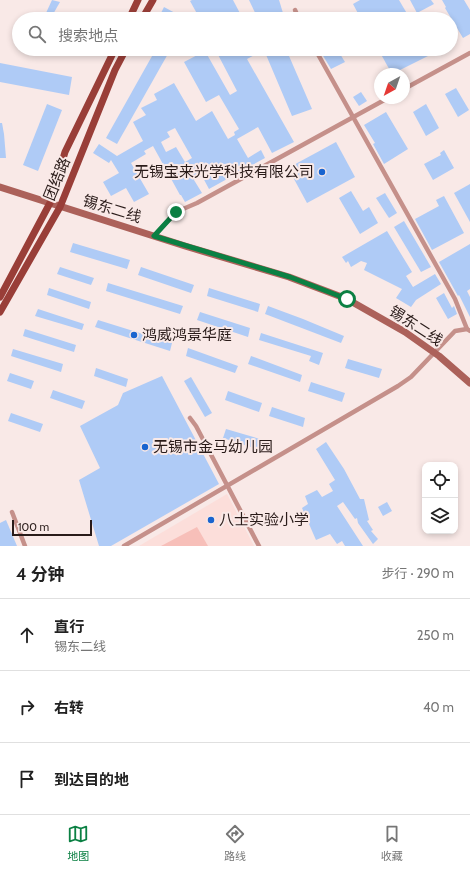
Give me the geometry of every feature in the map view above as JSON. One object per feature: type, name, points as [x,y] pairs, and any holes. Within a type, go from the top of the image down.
[{"type":"main road","points":[[132,12],[138,0]]},
{"type":"main road","points":[[146,12],[153,0]]},
{"type":"main road","name":"团结路","points":[[0,297],[50,203],[65,152],[111,56]]},
{"type":"main road","name":"团结路","points":[[0,312],[60,207],[115,70],[122,56]]},
{"type":"main road","name":"锡东二线","points":[[0,187],[60,207],[290,277],[347,299],[405,332],[435,353],[470,383]]},
{"type":"street","points":[[410,86],[470,53]]},
{"type":"street","points":[[124,546],[398,386],[411,377],[455,331],[469,330],[455,299],[319,56]]},
{"type":"street","points":[[154,236],[176,212],[198,203],[378,104]]},
{"type":"street","points":[[190,418],[196,426],[259,546]]},
{"type":"street","points":[[12,512],[25,546]]},
{"type":"shaded area","name":"八士实验小学","points":[[227,494],[254,546],[139,546]]},
{"type":"shaded area","points":[[197,527],[208,546],[161,546]]},
{"type":"building","points":[[52,0],[60,2],[54,12],[46,12]]},
{"type":"building","points":[[233,0],[239,12],[196,12],[190,1]]},
{"type":"building","points":[[249,0],[279,0],[283,12],[255,12]]},
{"type":"building","points":[[360,0],[399,0],[406,12],[357,12],[353,4]]},
{"type":"building","points":[[410,0],[431,0],[434,4],[419,12],[416,12]]},
{"type":"building","points":[[442,0],[464,0],[470,10],[470,34],[463,38],[458,30],[458,12],[447,12],[445,8],[446,7]]},
{"type":"building","points":[[164,7],[173,12],[162,12]]},
{"type":"building","points":[[152,56],[167,56],[117,144],[106,138]]},
{"type":"building","points":[[195,56],[208,56],[230,95],[237,91],[219,56],[253,56],[247,59],[294,142],[272,153],[258,127],[237,139],[248,158],[261,150],[265,158],[209,189],[202,176],[194,180],[202,193],[185,202],[153,146],[144,151],[146,154],[131,163],[149,194],[134,202],[126,188],[111,196],[103,182],[119,173],[111,160],[109,163],[93,153],[99,144],[117,156],[143,141],[133,122],[146,115],[141,108],[157,100],[154,94],[174,83],[196,121],[212,111],[228,139],[235,135],[234,132],[239,129],[219,95],[206,102],[184,62]],"holes":[[[175,128],[192,158],[185,162],[176,147],[166,152],[161,142],[170,137],[167,132]]]},
{"type":"building","points":[[267,56],[289,56],[312,109],[292,116]]},
{"type":"building","points":[[323,56],[341,56],[345,62],[331,69]]},
{"type":"building","points":[[382,56],[428,56],[404,68],[389,68]]},
{"type":"building","points":[[0,63],[72,77],[69,95],[0,82]]},
{"type":"building","points":[[456,88],[469,110],[458,117],[445,94]]},
{"type":"building","points":[[361,92],[367,101],[359,106],[353,97]]},
{"type":"building","points":[[47,104],[62,110],[38,171],[23,165]]},
{"type":"building","points":[[426,104],[439,128],[426,136],[413,112]]},
{"type":"building","points":[[386,112],[408,149],[384,164],[373,144],[375,143],[364,125]]},
{"type":"building","points":[[0,123],[2,123],[4,134],[6,158],[0,158]]},
{"type":"building","name":"无锡宝来光学科技有限公司","points":[[336,142],[355,177],[307,203],[288,168]]},
{"type":"building","points":[[444,150],[454,168],[433,180],[424,164],[441,155],[440,153]]},
{"type":"building","points":[[470,184],[470,222],[454,193]]},
{"type":"building","points":[[351,191],[363,211],[369,207],[378,223],[360,234],[339,198]]},
{"type":"building","points":[[385,193],[397,213],[389,218],[376,198]]},
{"type":"building","points":[[444,196],[464,233],[432,250],[415,219],[439,206],[436,200]]},
{"type":"building","points":[[404,221],[431,267],[421,272],[394,227]]},
{"type":"building","points":[[387,231],[412,272],[406,276],[413,287],[435,274],[441,284],[416,300],[411,307],[396,298],[402,289],[364,270],[367,263],[361,261],[351,267],[348,261],[346,263],[342,257]]},
{"type":"building","points":[[73,243],[130,260],[127,269],[70,252]]},
{"type":"building","points":[[470,244],[470,289],[467,291],[470,297],[470,317],[459,295],[458,296],[439,262]]},
{"type":"building","points":[[60,267],[94,278],[91,285],[57,274]]},
{"type":"building","points":[[141,267],[194,285],[191,293],[138,275]]},
{"type":"building","points":[[108,283],[183,306],[180,314],[106,291]]},
{"type":"building","points":[[49,288],[91,302],[89,309],[47,295]]},
{"type":"building","points":[[209,288],[260,304],[258,312],[207,296]]},
{"type":"building","points":[[444,293],[452,308],[454,306],[457,314],[448,319],[436,298]]},
{"type":"building","points":[[268,306],[344,336],[341,343],[265,314]]},
{"type":"building","points":[[38,309],[84,324],[82,330],[35,316]]},
{"type":"building","points":[[200,312],[250,328],[248,337],[197,320]]},
{"type":"building","name":"鸿威鸿景华庭","points":[[98,320],[172,343],[170,351],[95,327]]},
{"type":"building","points":[[25,329],[76,345],[74,352],[23,336]]},
{"type":"building","points":[[261,333],[323,353],[319,365],[309,361],[311,356],[259,340]]},
{"type":"building","points":[[188,348],[238,366],[235,373],[186,356]]},
{"type":"building","points":[[13,349],[63,364],[61,372],[11,356]]},
{"type":"building","points":[[251,356],[302,375],[300,382],[248,364]]},
{"type":"building","points":[[348,359],[382,369],[379,378],[345,368]]},
{"type":"building","points":[[96,368],[128,379],[126,387],[94,376]]},
{"type":"building","points":[[10,373],[34,381],[31,389],[7,381]]},
{"type":"building","name":"无锡市金马幼儿园","points":[[162,376],[219,484],[111,546],[99,546],[79,480],[100,468],[80,426],[118,405],[123,393]]},
{"type":"building","points":[[191,377],[212,413],[205,417],[184,381]]},
{"type":"building","points":[[311,382],[345,393],[342,402],[308,391]]},
{"type":"building","points":[[53,390],[85,401],[82,409],[50,398]]},
{"type":"building","points":[[228,391],[262,403],[259,412],[225,400]]},
{"type":"building","points":[[272,407],[305,418],[303,427],[269,416]]},
{"type":"building","points":[[11,413],[43,424],[40,432],[8,421]]},
{"type":"building","points":[[226,429],[260,439],[257,449],[223,438]]},
{"type":"building","points":[[326,442],[344,469],[360,499],[364,499],[369,520],[367,521],[373,530],[371,531],[378,539],[373,544],[358,523],[357,518],[355,519],[343,502],[337,506],[363,546],[345,546],[342,541],[337,544],[330,534],[316,540],[302,508],[308,504],[305,496],[317,490],[322,497],[333,491],[329,484],[335,480],[316,449]]},
{"type":"building","points":[[387,502],[392,511],[383,516],[378,507]]},
{"type":"building","points":[[6,520],[17,546],[0,546],[0,523]]},
{"type":"place","name":"无锡宝来光学科技有限公司","points":[[322,172]]},
{"type":"place","name":"鸿威鸿景华庭","points":[[134,335]]},
{"type":"place","name":"无锡市金马幼儿园","points":[[145,447]]},
{"type":"place","name":"八士实验小学","points":[[211,520]]},
{"type":"route","points":[[176,212],[154,236],[290,277],[347,299]]}]
